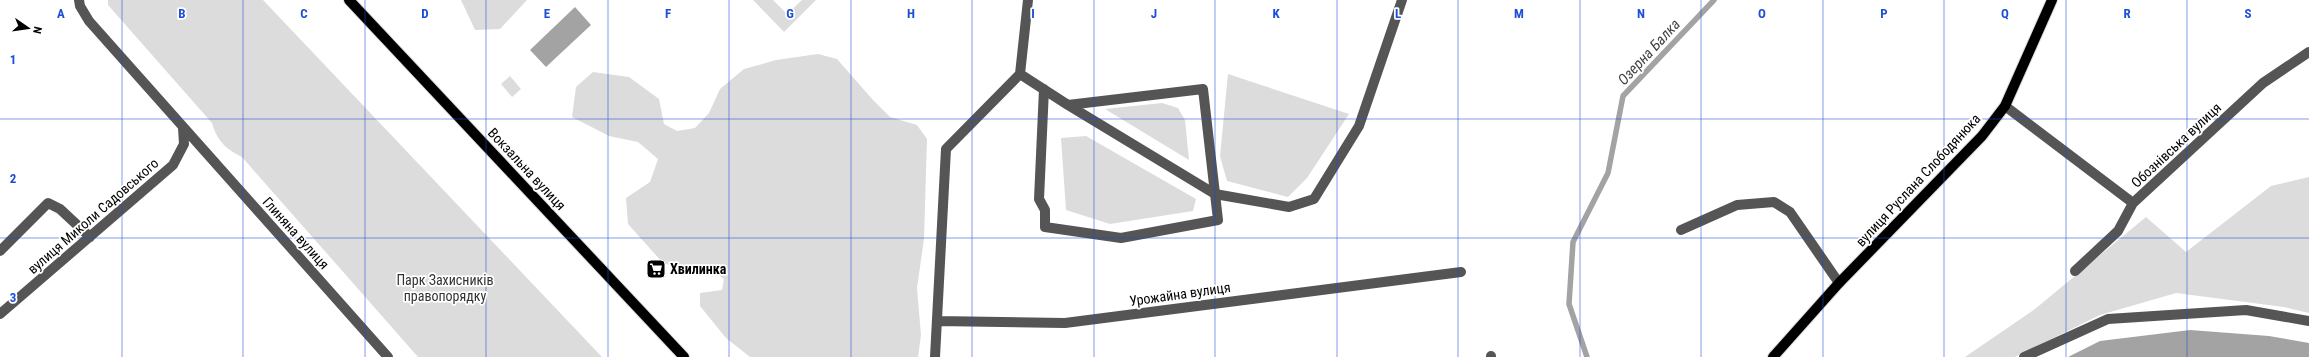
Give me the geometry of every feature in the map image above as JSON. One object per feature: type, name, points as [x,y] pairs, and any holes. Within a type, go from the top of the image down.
[{"type":"main road","name":"Вокзальна вулиця","points":[[349,0],[684,357]]},
{"type":"main road","name":"вулиця Руслана Слободянюка","points":[[1773,357],[1839,283],[1982,136],[2005,106],[2052,0]]},
{"type":"street","name":"Глиняна вулиця","points":[[79,0],[80,6],[89,20],[183,128],[388,357]]},
{"type":"street","points":[[935,357],[946,149],[1020,74],[1028,0]]},
{"type":"street","points":[[1020,74],[1068,105],[1215,194],[1289,208],[1314,199],[1359,126],[1402,0]]},
{"type":"street","name":"Обознівська вулиця","points":[[2075,271],[2118,231],[2133,203],[2263,83],[2309,52]]},
{"type":"street","points":[[1044,89],[1039,198],[1045,210],[1045,227],[1121,238],[1218,220],[1203,89],[1068,105]]},
{"type":"street","points":[[2005,106],[2133,203]]},
{"type":"street","name":"вулиця Миколи Садовського","points":[[0,314],[173,165],[184,144],[183,128]]},
{"type":"street","points":[[1682,230],[1737,205],[1774,202],[1790,212],[1826,267],[1839,283]]},
{"type":"street","points":[[0,251],[48,204],[60,209],[90,238]]},
{"type":"street","name":"Урожайна вулиця","points":[[937,321],[1064,323],[1461,272]]},
{"type":"street","points":[[2024,357],[2108,319],[2246,310],[2309,321]]},
{"type":"green space","name":"Парк Захисників правопорядку","points":[[108,0],[263,0],[602,357],[418,357],[242,157],[231,151],[219,140],[212,123],[108,5]]},
{"type":"green space","points":[[461,0],[527,0],[500,29],[475,30]]},
{"type":"green space","points":[[753,0],[773,0],[787,14],[802,0],[816,0],[784,32]]},
{"type":"green space","points":[[818,54],[837,59],[890,117],[917,125],[927,139],[924,239],[917,288],[921,335],[918,357],[750,357],[726,338],[700,306],[700,293],[722,290],[724,279],[714,272],[690,271],[663,263],[628,224],[626,198],[650,182],[658,159],[638,142],[609,136],[572,117],[576,87],[593,72],[629,77],[659,99],[664,124],[677,131],[695,128],[709,113],[720,89],[744,69],[776,60]]},
{"type":"green space","points":[[1228,74],[1349,114],[1307,178],[1288,197],[1227,181],[1220,156]]},
{"type":"green space","points":[[510,76],[521,89],[512,97],[501,84]]},
{"type":"green space","points":[[1162,103],[1178,108],[1185,120],[1189,160],[1105,109]]},
{"type":"green space","points":[[1086,136],[1196,199],[1193,211],[1110,224],[1066,210],[1061,138]]},
{"type":"green space","points":[[2309,177],[2309,313],[2284,307],[2176,293],[2100,315],[2015,357],[1965,357],[2035,309],[2146,217],[2186,252],[2271,186]]},
{"type":"shaded area","points":[[575,7],[591,25],[546,67],[530,50]]},
{"type":"shaded area","points":[[2190,330],[2269,336],[2309,343],[2309,357],[2068,357],[2100,341]]},
{"type":"waterway","name":"Озерна Балка","points":[[1587,357],[1569,304],[1573,242],[1608,173],[1623,96],[1714,0]]},
{"type":"place","name":"Хвилинка","points":[[656,269]]}]
